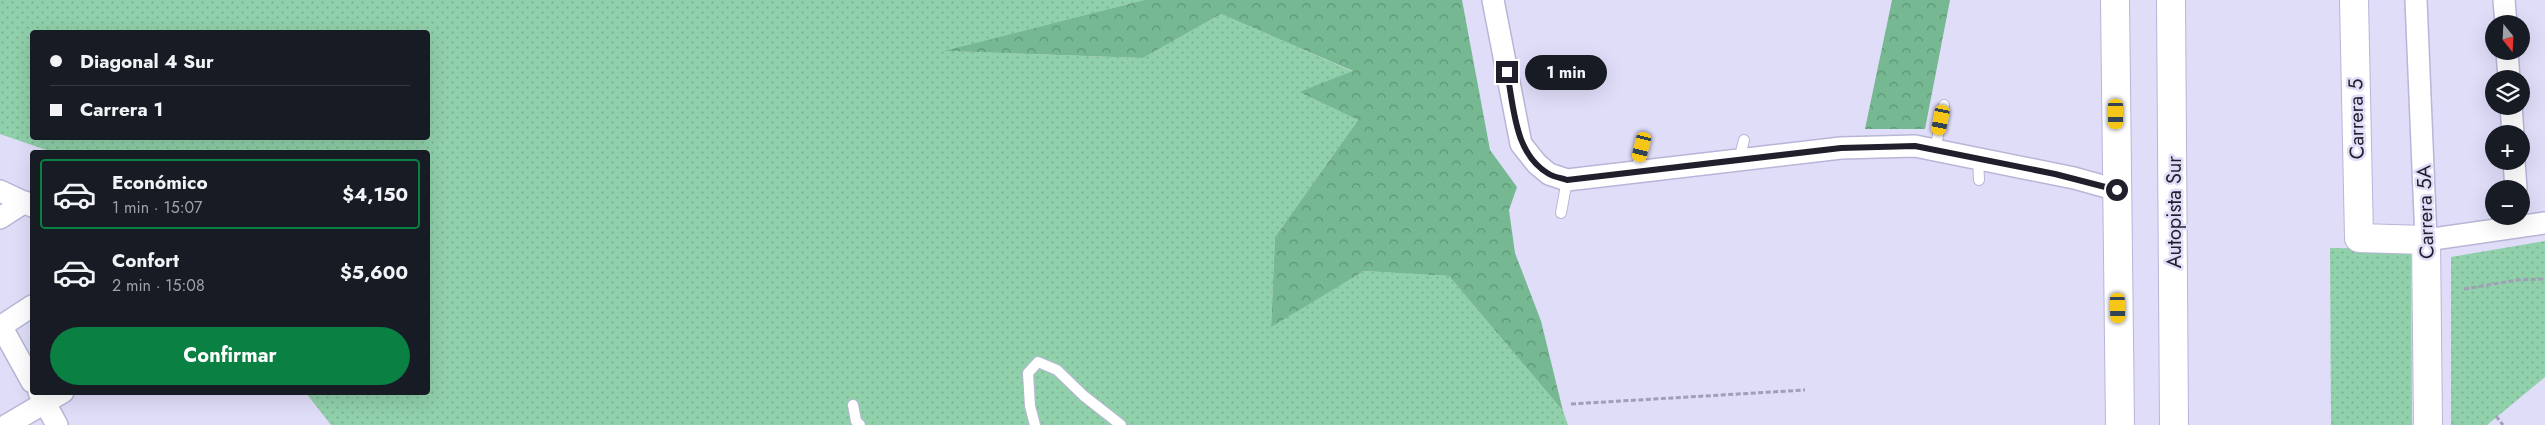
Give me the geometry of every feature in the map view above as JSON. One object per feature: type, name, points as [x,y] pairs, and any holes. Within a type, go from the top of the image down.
[{"type":"main road","points":[[2116,0],[2120,425]]},
{"type":"main road","name":"Autopista Sur","points":[[2171,0],[2174,425]]},
{"type":"main road","name":"Carrera 5","points":[[2354,0],[2359,238],[2426,240]]},
{"type":"main road","name":"Carrera 5A","points":[[2426,240],[2428,425]]},
{"type":"street","points":[[1493,0],[1521,144],[1537,164],[1549,174],[1567,180],[1636,171],[1741,150],[1915,146],[1978,158],[2117,190]]},
{"type":"street","name":"Carrera 5A","points":[[2416,0],[2426,240]]},
{"type":"street","points":[[2504,0],[2505,15]]},
{"type":"street","points":[[0,191],[29,204]]},
{"type":"street","points":[[0,218],[29,204]]},
{"type":"street","points":[[2530,222],[2545,222]]},
{"type":"street","points":[[2426,240],[2503,225]]},
{"type":"street","points":[[30,307],[1,326],[30,378]]},
{"type":"street","points":[[7,425],[42,398],[57,425]]},
{"type":"lane","points":[[1935,150],[1944,105]]},
{"type":"lane","points":[[1636,171],[1642,147]]},
{"type":"lane","points":[[1978,158],[1979,180]]},
{"type":"lane","points":[[1561,213],[1567,180]]},
{"type":"lane","points":[[1035,425],[1030,406],[1028,373],[1038,362],[1058,370],[1084,396],[1120,425]]},
{"type":"lane","points":[[853,405],[856,421],[860,425]]},
{"type":"path","points":[[2464,289],[2517,280],[2545,279]]},
{"type":"path","points":[[1571,404],[1805,390]]},
{"type":"path","points":[[2496,416],[2503,425]]},
{"type":"green space","points":[[0,0],[1144,0],[946,51],[1143,58],[1221,14],[1354,72],[1299,92],[1358,120],[1275,237],[1271,326],[1364,271],[1449,276],[1563,411],[1568,425],[331,425],[308,395],[430,395],[430,150],[46,150],[0,134]]},
{"type":"green space","points":[[1144,0],[1462,0],[1490,150],[1517,187],[1509,210],[1515,253],[1541,321],[1563,411],[1449,276],[1364,271],[1271,327],[1275,237],[1358,120],[1299,92],[1353,71],[1221,14],[1143,58],[944,51]]},
{"type":"green space","points":[[1892,0],[1950,0],[1925,129],[1865,129]]},
{"type":"green space","points":[[2545,241],[2545,377],[2487,425],[2451,425],[2451,257]]},
{"type":"green space","points":[[2330,248],[2411,249],[2412,425],[2331,425]]},
{"type":"route","points":[[1507,72],[1521,144],[1537,164],[1549,174],[1567,180],[1841,148],[1915,146],[2074,178],[2117,190]]}]
